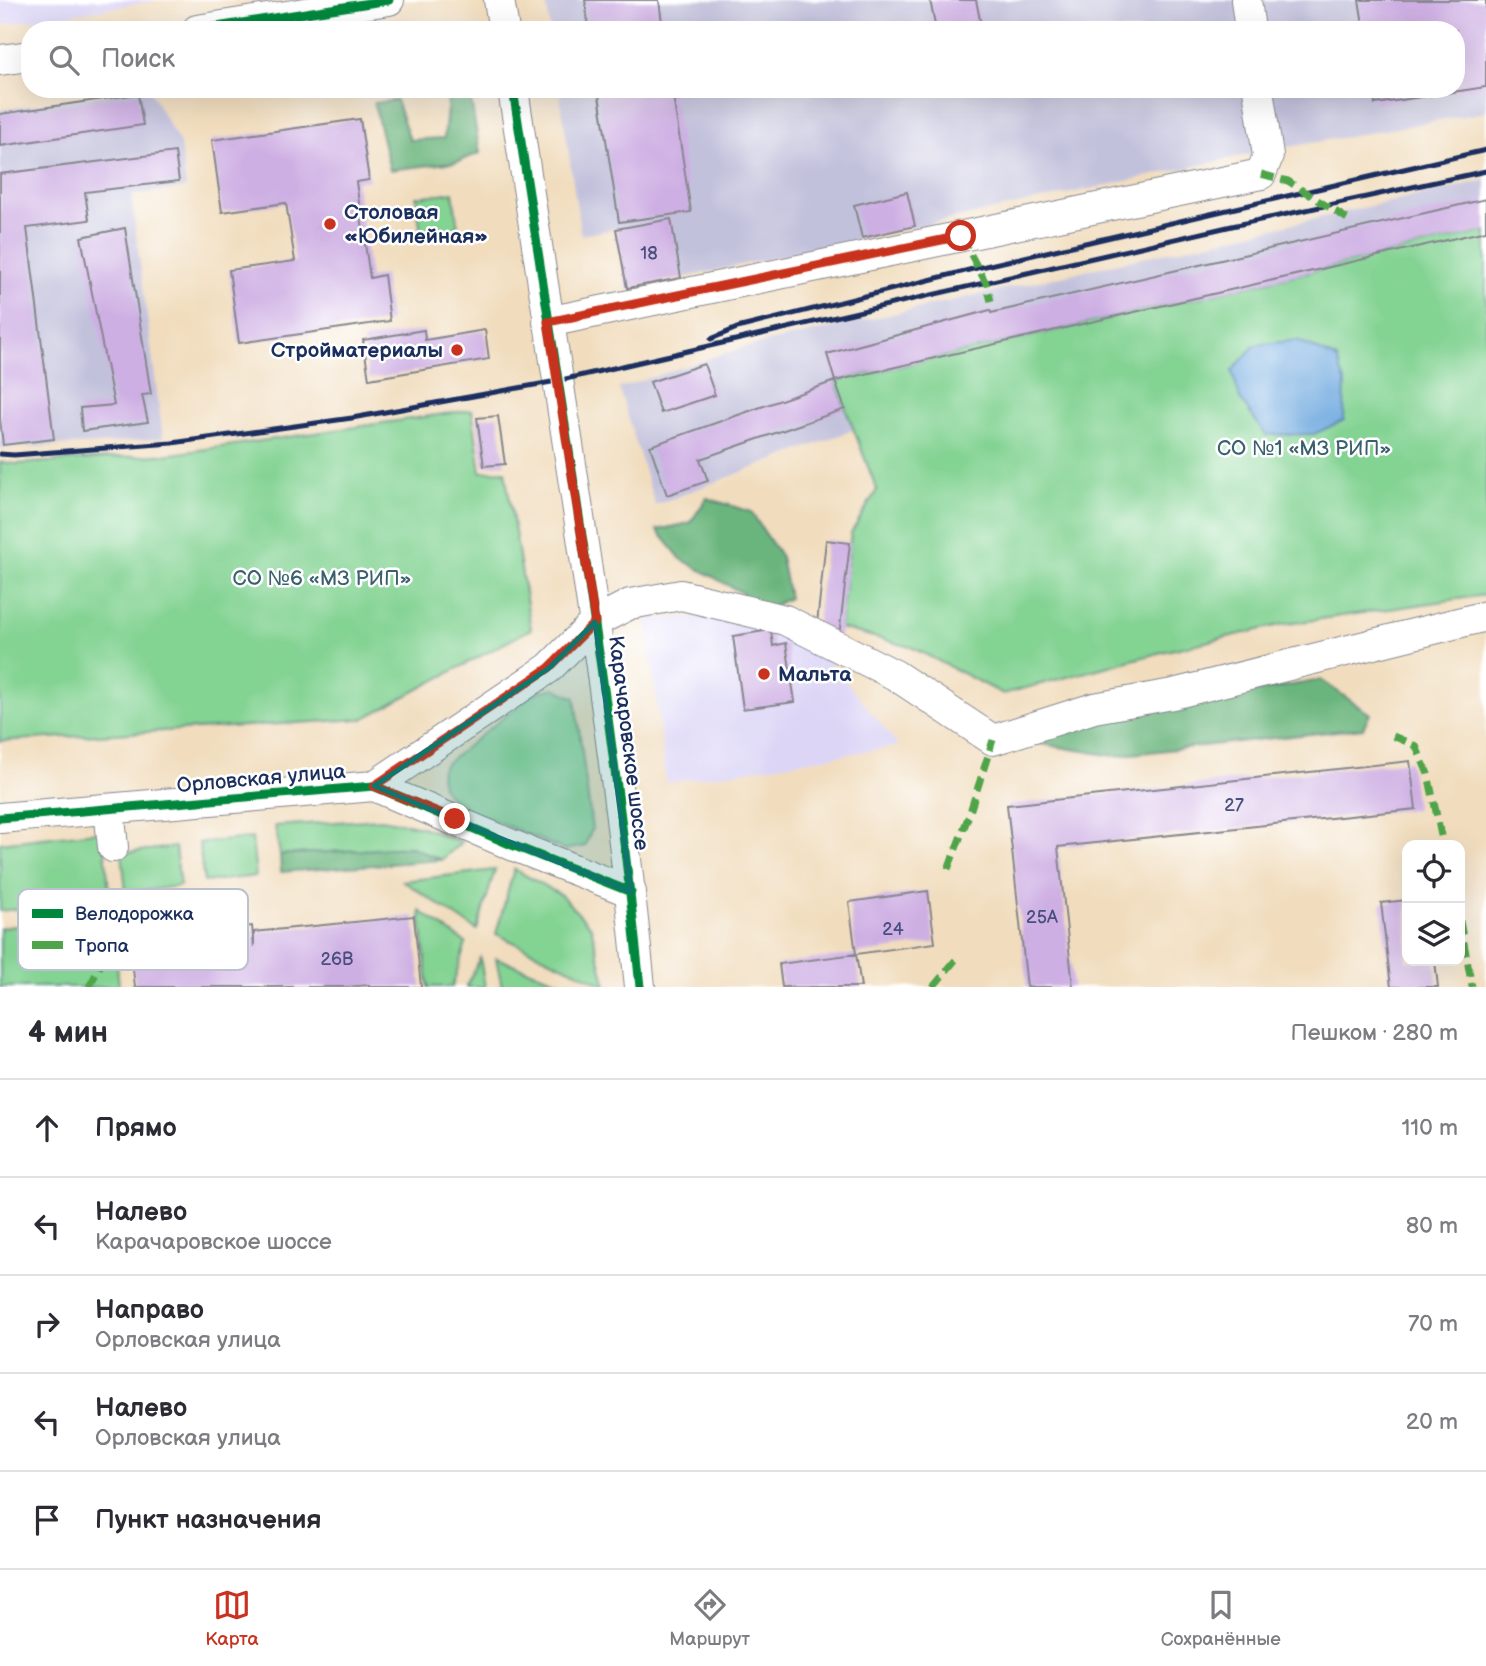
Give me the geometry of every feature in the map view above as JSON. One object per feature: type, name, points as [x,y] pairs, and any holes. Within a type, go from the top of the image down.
[{"type":"street","points":[[255,21],[389,0]]},
{"type":"street","points":[[499,0],[502,21]]},
{"type":"street","points":[[1245,0],[1248,21]]},
{"type":"street","points":[[0,60],[21,57]]},
{"type":"street","name":"Карачаровское шоссе","points":[[514,98],[595,622],[631,892],[640,987]]},
{"type":"street","points":[[548,322],[1261,174],[1268,156],[1259,98]]},
{"type":"street","name":"Орловская улица","points":[[374,786],[549,668],[595,622],[630,604],[681,595],[785,620],[895,675],[993,740],[1094,708],[1173,694],[1486,616]]},
{"type":"street","name":"Орловская улица","points":[[0,818],[374,786],[631,892]]},
{"type":"street","points":[[109,809],[114,847]]},
{"type":"highlighted area","points":[[595,622],[631,892],[374,786],[549,668]]},
{"type":"shaded area","points":[[0,0],[156,1],[21,21],[0,25]]},
{"type":"shaded area","points":[[546,0],[1486,0],[1486,112],[1255,153],[681,278],[671,219],[581,235],[560,98],[1465,98],[1465,21],[549,21]]},
{"type":"shaded area","points":[[81,98],[154,98],[180,144],[186,188],[131,195],[163,438],[100,444],[0,448],[0,110]]},
{"type":"shaded area","points":[[1486,180],[1486,231],[845,409],[853,430],[655,505],[619,388],[738,349]]},
{"type":"shaded area","points":[[720,615],[807,634],[899,746],[666,783],[647,619]]},
{"type":"green space","points":[[448,98],[471,98],[480,153],[456,162],[390,170],[374,103],[396,100],[410,140],[444,138]]},
{"type":"green space","points":[[453,192],[458,228],[421,234],[416,197]]},
{"type":"green space","name":"СО №1 «МЗ РИП»","points":[[1486,231],[1486,595],[1280,625],[1166,651],[1003,694],[911,647],[840,628],[851,533],[877,490],[835,381]]},
{"type":"green space","name":"СО №6 «МЗ РИП»","points":[[472,410],[481,472],[505,471],[531,629],[363,719],[0,741],[0,462],[16,464],[172,454]]},
{"type":"green space","points":[[707,498],[751,512],[781,557],[789,598],[769,608],[681,559],[657,530],[690,523]]},
{"type":"green space","points":[[1321,680],[1370,714],[1363,728],[1114,756],[1041,744],[1049,732],[1096,719]]},
{"type":"green space","points":[[554,688],[575,698],[592,829],[585,846],[564,850],[455,804],[442,786],[440,774],[444,765],[534,693]]},
{"type":"green space","points":[[382,819],[422,827],[462,842],[441,860],[411,847],[280,855],[275,826]]},
{"type":"green space","points":[[103,831],[109,889],[18,889],[18,909],[0,911],[0,843]]},
{"type":"green space","points":[[252,838],[256,876],[204,882],[199,843]]},
{"type":"green space","points":[[175,847],[180,886],[126,889],[122,853]]},
{"type":"green space","points":[[411,847],[441,860],[281,872],[280,855]]},
{"type":"green space","points":[[514,869],[561,895],[591,927],[606,986],[496,934]]},
{"type":"green space","points":[[495,870],[477,930],[403,881]]},
{"type":"green space","points":[[420,911],[466,943],[452,987],[428,987]]},
{"type":"green space","points":[[18,926],[18,970],[118,970],[119,987],[0,987],[0,928]]},
{"type":"green space","points":[[480,958],[485,987],[466,987]]},
{"type":"green space","points":[[496,958],[575,987],[502,987]]},
{"type":"water","points":[[1297,340],[1337,359],[1345,382],[1344,420],[1314,434],[1266,435],[1240,399],[1232,371],[1255,345]]},
{"type":"building","points":[[585,0],[659,0],[662,21],[588,21]]},
{"type":"building","points":[[930,0],[976,0],[980,21],[934,21]]},
{"type":"building","points":[[1359,0],[1486,0],[1486,87],[1465,90],[1465,21],[1362,21]]},
{"type":"building","points":[[110,98],[139,98],[143,125],[0,146],[0,114]]},
{"type":"building","points":[[599,98],[673,98],[691,212],[619,222]]},
{"type":"building","points":[[1374,98],[1414,98],[1375,104]]},
{"type":"building","points":[[360,119],[369,180],[356,182],[370,278],[384,275],[390,321],[239,343],[229,270],[295,261],[286,203],[222,212],[212,140]]},
{"type":"building","points":[[175,152],[179,181],[85,192],[89,220],[27,228],[54,439],[3,445],[0,419],[0,174]]},
{"type":"building","points":[[907,192],[915,226],[862,238],[854,205]]},
{"type":"building","points":[[1486,199],[1486,231],[835,381],[827,354],[990,310],[991,313]]},
{"type":"building","points":[[671,219],[681,278],[627,288],[616,229]]},
{"type":"building","points":[[125,228],[151,394],[142,395],[148,422],[82,431],[80,408],[114,405],[81,237]]},
{"type":"building","points":[[424,330],[425,340],[485,330],[489,359],[369,379],[363,340]]},
{"type":"building","points":[[704,364],[715,395],[661,413],[650,382]]},
{"type":"building","points":[[835,381],[845,409],[700,459],[708,481],[667,495],[650,446]]},
{"type":"building","points":[[498,416],[505,464],[484,466],[477,418]]},
{"type":"building","points":[[826,540],[850,543],[839,636],[816,633]]},
{"type":"building","name":"Мальта","points":[[771,630],[773,646],[786,643],[795,702],[743,709],[733,636]]},
{"type":"building","points":[[1410,761],[1416,809],[1058,847],[1073,987],[1027,987],[1007,805]]},
{"type":"building","points":[[928,891],[935,943],[856,954],[849,902]]},
{"type":"building","points":[[1402,901],[1402,966],[1436,966],[1438,987],[1391,987],[1381,903]]},
{"type":"building","points":[[414,916],[421,987],[135,987],[133,970],[248,970],[248,926],[252,926],[254,947],[254,932]]},
{"type":"building","points":[[856,954],[861,987],[782,987],[779,964]]},
{"type":"railway","points":[[711,339],[737,328],[977,268],[1486,150]]},
{"type":"railway","points":[[0,454],[172,443],[352,418],[557,381],[1232,226],[1486,171]]},
{"type":"marked path","points":[[1261,174],[1288,181],[1349,220]]},
{"type":"marked path","points":[[961,236],[986,283],[991,301]]},
{"type":"marked path","points":[[1393,736],[1416,746],[1428,774],[1442,840]]},
{"type":"marked path","points":[[948,869],[993,740]]},
{"type":"marked path","points":[[1465,948],[1472,987]]},
{"type":"marked path","points":[[933,987],[958,957]]},
{"type":"marked path","points":[[89,987],[98,970]]},
{"type":"cycle path","points":[[255,21],[389,0]]},
{"type":"cycle path","points":[[514,98],[614,762],[640,987]]},
{"type":"cycle path","points":[[0,818],[374,786],[631,892]]},
{"type":"place","name":"Столовая «Юбилейная»","points":[[330,224]]},
{"type":"place","name":"Стройматериалы","points":[[457,350]]},
{"type":"place","name":"Мальта","points":[[764,674]]},
{"type":"route","points":[[455,819],[374,786],[549,668],[595,622],[548,322],[961,236]]}]
